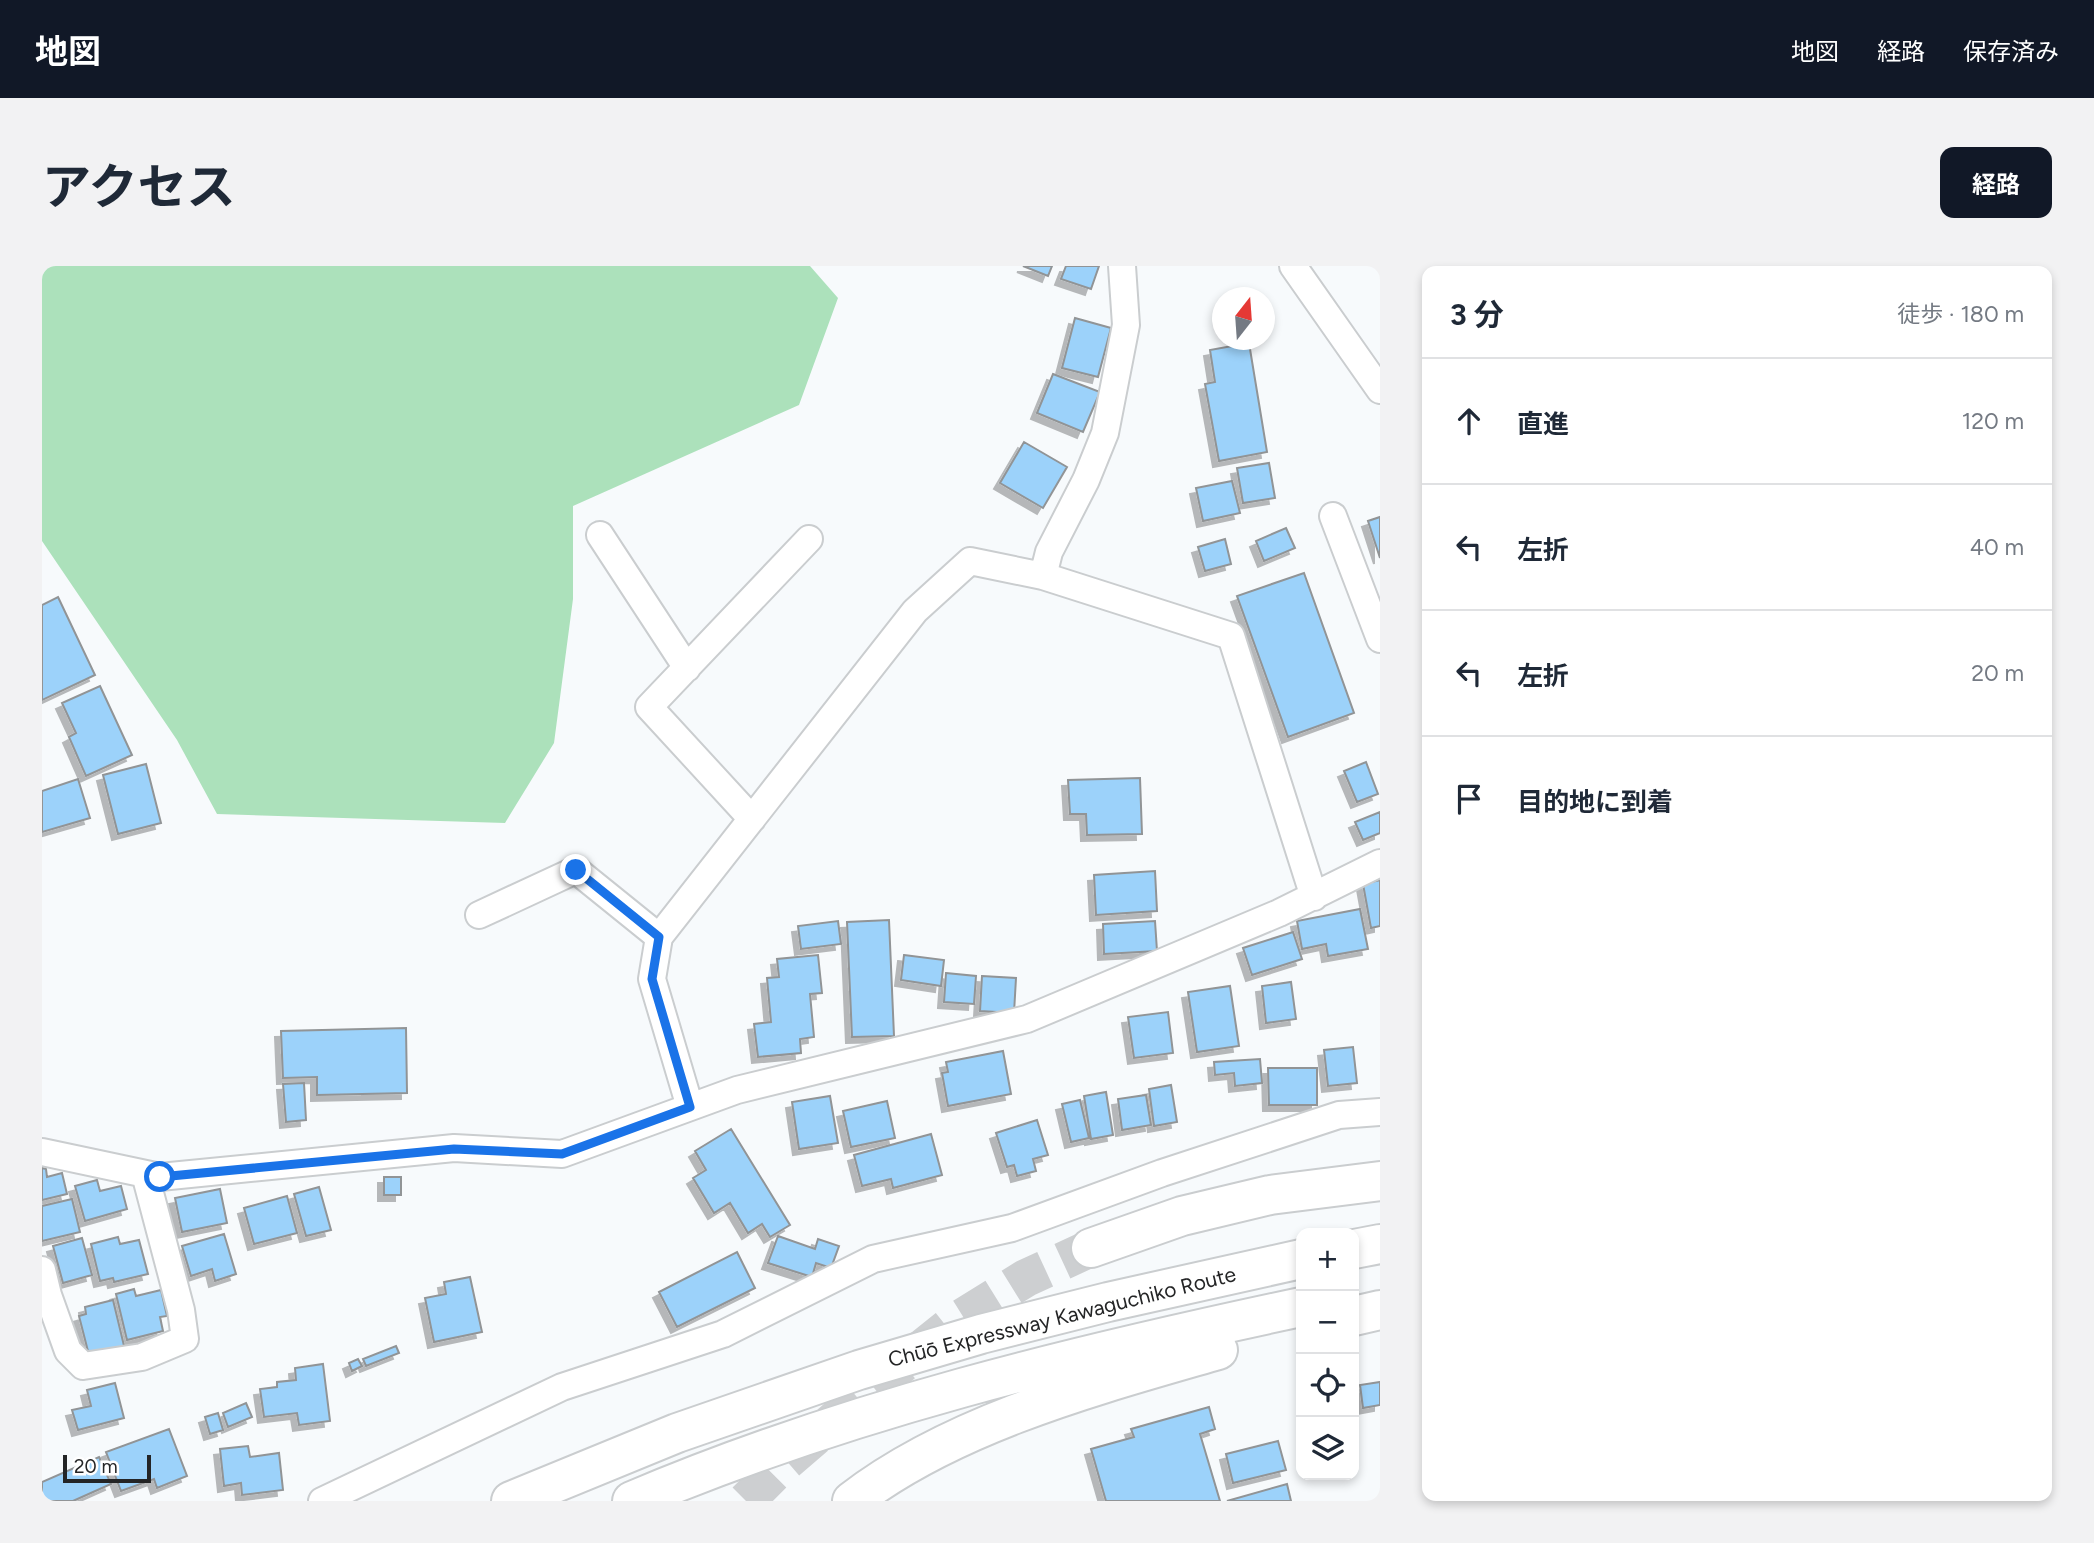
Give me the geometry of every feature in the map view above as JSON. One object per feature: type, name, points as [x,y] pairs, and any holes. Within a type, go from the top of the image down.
[{"type":"highway","points":[[1091,1248],[1182,1216],[1270,1195],[1380,1181]]},
{"type":"highway","points":[[1359,1247],[1380,1244]]},
{"type":"highway","name":"Chūō Expressway Kawaguchiko Route","points":[[511,1501],[677,1433],[859,1370],[993,1330],[1296,1260]]},
{"type":"highway","points":[[1359,1296],[1380,1292]]},
{"type":"highway","name":"Chūō Expressway Kawaguchiko Route","points":[[632,1501],[685,1478],[870,1415],[1112,1349],[1296,1308]]},
{"type":"highway","points":[[1359,1315],[1380,1310]]},
{"type":"highway","points":[[852,1501],[927,1454],[1014,1414],[1106,1382],[1296,1330]]},
{"type":"street","points":[[1043,576],[1049,552],[1086,480],[1105,433],[1125,326],[1122,266]]},
{"type":"street","points":[[1293,266],[1380,390]]},
{"type":"street","points":[[1333,516],[1380,639]]},
{"type":"street","points":[[600,535],[687,668]]},
{"type":"street","points":[[752,819],[649,707],[809,539]]},
{"type":"street","points":[[690,1107],[652,979],[659,937],[915,611],[970,561],[1043,576],[1231,636],[1314,897]]},
{"type":"street","points":[[42,1152],[160,1177],[454,1149],[562,1154],[737,1090],[1027,1019],[1314,897],[1380,863]]},
{"type":"street","points":[[479,915],[576,870],[659,937]]},
{"type":"street","points":[[322,1501],[562,1387],[723,1334],[873,1259],[1012,1228],[1162,1173],[1339,1115],[1380,1112]]},
{"type":"street","points":[[42,1270],[68,1351],[83,1366],[142,1357],[185,1339],[181,1310],[145,1174]]},
{"type":"green space","points":[[42,266],[810,266],[838,298],[799,405],[573,506],[573,599],[554,743],[505,823],[217,814],[177,740],[42,541]]},
{"type":"building","points":[[1023,266],[1052,266],[1048,276]]},
{"type":"building","points":[[1066,266],[1099,266],[1091,289],[1061,279]]},
{"type":"building","points":[[1075,318],[1111,328],[1098,377],[1062,368]]},
{"type":"building","points":[[1210,350],[1250,350],[1267,452],[1219,461],[1205,384],[1215,382]]},
{"type":"building","points":[[1053,374],[1100,392],[1083,432],[1037,413]]},
{"type":"building","points":[[1024,442],[1067,467],[1043,508],[1000,483]]},
{"type":"building","points":[[1269,463],[1275,498],[1243,503],[1237,468]]},
{"type":"building","points":[[1232,481],[1240,513],[1203,521],[1196,488]]},
{"type":"building","points":[[1380,517],[1380,558],[1368,521]]},
{"type":"building","points":[[1286,528],[1295,548],[1264,561],[1256,541]]},
{"type":"building","points":[[1225,539],[1231,564],[1205,571],[1198,547]]},
{"type":"building","points":[[1304,573],[1354,713],[1288,737],[1237,596]]},
{"type":"building","points":[[58,597],[95,675],[42,700],[42,605]]},
{"type":"building","points":[[100,686],[132,755],[86,776],[69,737],[76,733],[62,703]]},
{"type":"building","points":[[1366,762],[1378,794],[1357,802],[1344,771]]},
{"type":"building","points":[[146,764],[161,823],[118,834],[103,775]]},
{"type":"building","points":[[1140,778],[1142,834],[1087,835],[1086,814],[1070,814],[1068,780]]},
{"type":"building","points":[[78,779],[90,818],[42,832],[42,791]]},
{"type":"building","points":[[1380,812],[1380,833],[1363,840],[1355,822]]},
{"type":"building","points":[[1155,871],[1157,911],[1096,915],[1094,875]]},
{"type":"building","points":[[1380,880],[1380,926],[1371,928],[1363,884]]},
{"type":"building","points":[[1360,909],[1368,949],[1328,956],[1326,944],[1302,949],[1297,921]]},
{"type":"building","points":[[889,920],[894,1036],[852,1037],[847,922]]},
{"type":"building","points":[[838,921],[841,944],[801,949],[798,926]]},
{"type":"building","points":[[1155,921],[1157,951],[1104,954],[1103,924]]},
{"type":"building","points":[[1293,932],[1302,959],[1252,975],[1243,948]]},
{"type":"building","points":[[818,955],[822,993],[810,994],[814,1037],[800,1039],[801,1053],[758,1057],[754,1024],[771,1022],[767,978],[779,977],[777,959]]},
{"type":"building","points":[[904,955],[944,960],[941,986],[901,980]]},
{"type":"building","points":[[946,973],[976,976],[974,1004],[944,1002]]},
{"type":"building","points":[[982,976],[1016,978],[1014,1013],[980,1011]]},
{"type":"building","points":[[1291,982],[1296,1019],[1266,1023],[1262,986]]},
{"type":"building","points":[[1230,986],[1239,1046],[1197,1052],[1188,992]]},
{"type":"building","points":[[1168,1012],[1173,1053],[1134,1058],[1128,1017]]},
{"type":"building","points":[[406,1028],[407,1093],[317,1095],[317,1077],[283,1078],[281,1031]]},
{"type":"building","points":[[1353,1047],[1357,1083],[1328,1086],[1324,1050]]},
{"type":"building","points":[[1003,1051],[1011,1094],[948,1106],[942,1073],[948,1072],[946,1062]]},
{"type":"building","points":[[1260,1059],[1262,1083],[1235,1086],[1234,1073],[1215,1075],[1214,1062]]},
{"type":"building","points":[[1268,1068],[1317,1068],[1317,1105],[1269,1105]]},
{"type":"building","points":[[304,1083],[306,1120],[286,1122],[283,1084]]},
{"type":"building","points":[[1171,1085],[1177,1122],[1154,1126],[1149,1089]]},
{"type":"building","points":[[1106,1092],[1113,1135],[1091,1139],[1084,1096]]},
{"type":"building","points":[[1146,1095],[1151,1125],[1122,1130],[1118,1099]]},
{"type":"building","points":[[830,1096],[838,1143],[799,1149],[792,1102]]},
{"type":"building","points":[[1080,1100],[1089,1138],[1071,1142],[1062,1104]]},
{"type":"building","points":[[887,1101],[895,1138],[851,1147],[843,1111]]},
{"type":"building","points":[[1037,1120],[1048,1155],[1033,1159],[1036,1171],[1017,1176],[1014,1165],[1007,1167],[996,1133]]},
{"type":"building","points":[[731,1129],[790,1225],[770,1237],[762,1224],[748,1233],[730,1203],[714,1213],[693,1178],[706,1170],[695,1151]]},
{"type":"building","points":[[931,1134],[942,1175],[893,1188],[891,1179],[862,1186],[854,1155]]},
{"type":"building","points":[[42,1168],[46,1169],[47,1177],[62,1173],[67,1194],[42,1200]]},
{"type":"building","points":[[384,1177],[401,1177],[401,1195],[384,1195]]},
{"type":"building","points":[[97,1180],[100,1191],[121,1186],[127,1209],[85,1221],[75,1186]]},
{"type":"building","points":[[319,1187],[331,1230],[306,1236],[294,1194]]},
{"type":"building","points":[[220,1189],[227,1223],[182,1232],[175,1198]]},
{"type":"building","points":[[287,1196],[297,1233],[254,1244],[244,1208]]},
{"type":"building","points":[[72,1199],[80,1232],[42,1241],[42,1206]]},
{"type":"building","points":[[224,1234],[236,1274],[215,1281],[212,1269],[191,1276],[182,1246]]},
{"type":"building","points":[[778,1236],[815,1249],[818,1239],[839,1246],[831,1268],[816,1263],[812,1277],[768,1263]]},
{"type":"building","points":[[118,1237],[120,1244],[139,1240],[148,1274],[114,1282],[113,1278],[100,1281],[91,1244]]},
{"type":"building","points":[[82,1238],[92,1275],[63,1283],[53,1246]]},
{"type":"building","points":[[737,1252],[755,1288],[677,1327],[659,1292]]},
{"type":"building","points":[[470,1277],[482,1332],[434,1342],[425,1298],[446,1294],[444,1282]]},
{"type":"building","points":[[134,1289],[136,1296],[161,1290],[167,1316],[160,1317],[163,1331],[127,1340],[116,1294]]},
{"type":"building","points":[[113,1300],[125,1350],[90,1359],[79,1316],[86,1314],[85,1307]]},
{"type":"building","points":[[396,1346],[399,1353],[366,1366],[363,1359]]},
{"type":"building","points":[[358,1359],[362,1366],[352,1371],[349,1363]]},
{"type":"building","points":[[323,1364],[330,1421],[299,1425],[297,1413],[264,1417],[260,1389],[277,1387],[277,1382],[296,1380],[295,1368]]},
{"type":"building","points":[[1380,1382],[1380,1405],[1363,1408],[1360,1385]]},
{"type":"building","points":[[115,1383],[124,1418],[78,1430],[72,1410],[91,1406],[87,1390]]},
{"type":"building","points":[[246,1403],[252,1417],[228,1427],[223,1413]]},
{"type":"building","points":[[1209,1407],[1215,1429],[1200,1434],[1220,1501],[1106,1501],[1091,1449],[1134,1437],[1131,1429]]},
{"type":"building","points":[[218,1413],[223,1430],[210,1434],[205,1417]]},
{"type":"building","points":[[169,1429],[187,1476],[157,1488],[154,1479],[121,1491],[106,1452]]},
{"type":"building","points":[[1278,1441],[1286,1470],[1233,1483],[1226,1454]]},
{"type":"building","points":[[248,1446],[250,1457],[279,1453],[283,1490],[242,1495],[241,1483],[224,1486],[220,1449]]},
{"type":"building","points":[[99,1457],[111,1484],[73,1501],[42,1501],[42,1482]]},
{"type":"building","points":[[1287,1484],[1291,1501],[1227,1501]]},
{"type":"tunnel","points":[[746,1501],[780,1467],[866,1393],[955,1322],[1026,1278],[1091,1248]]},
{"type":"route","points":[[160,1177],[454,1149],[562,1154],[690,1107],[652,979],[659,937],[576,870]]}]
